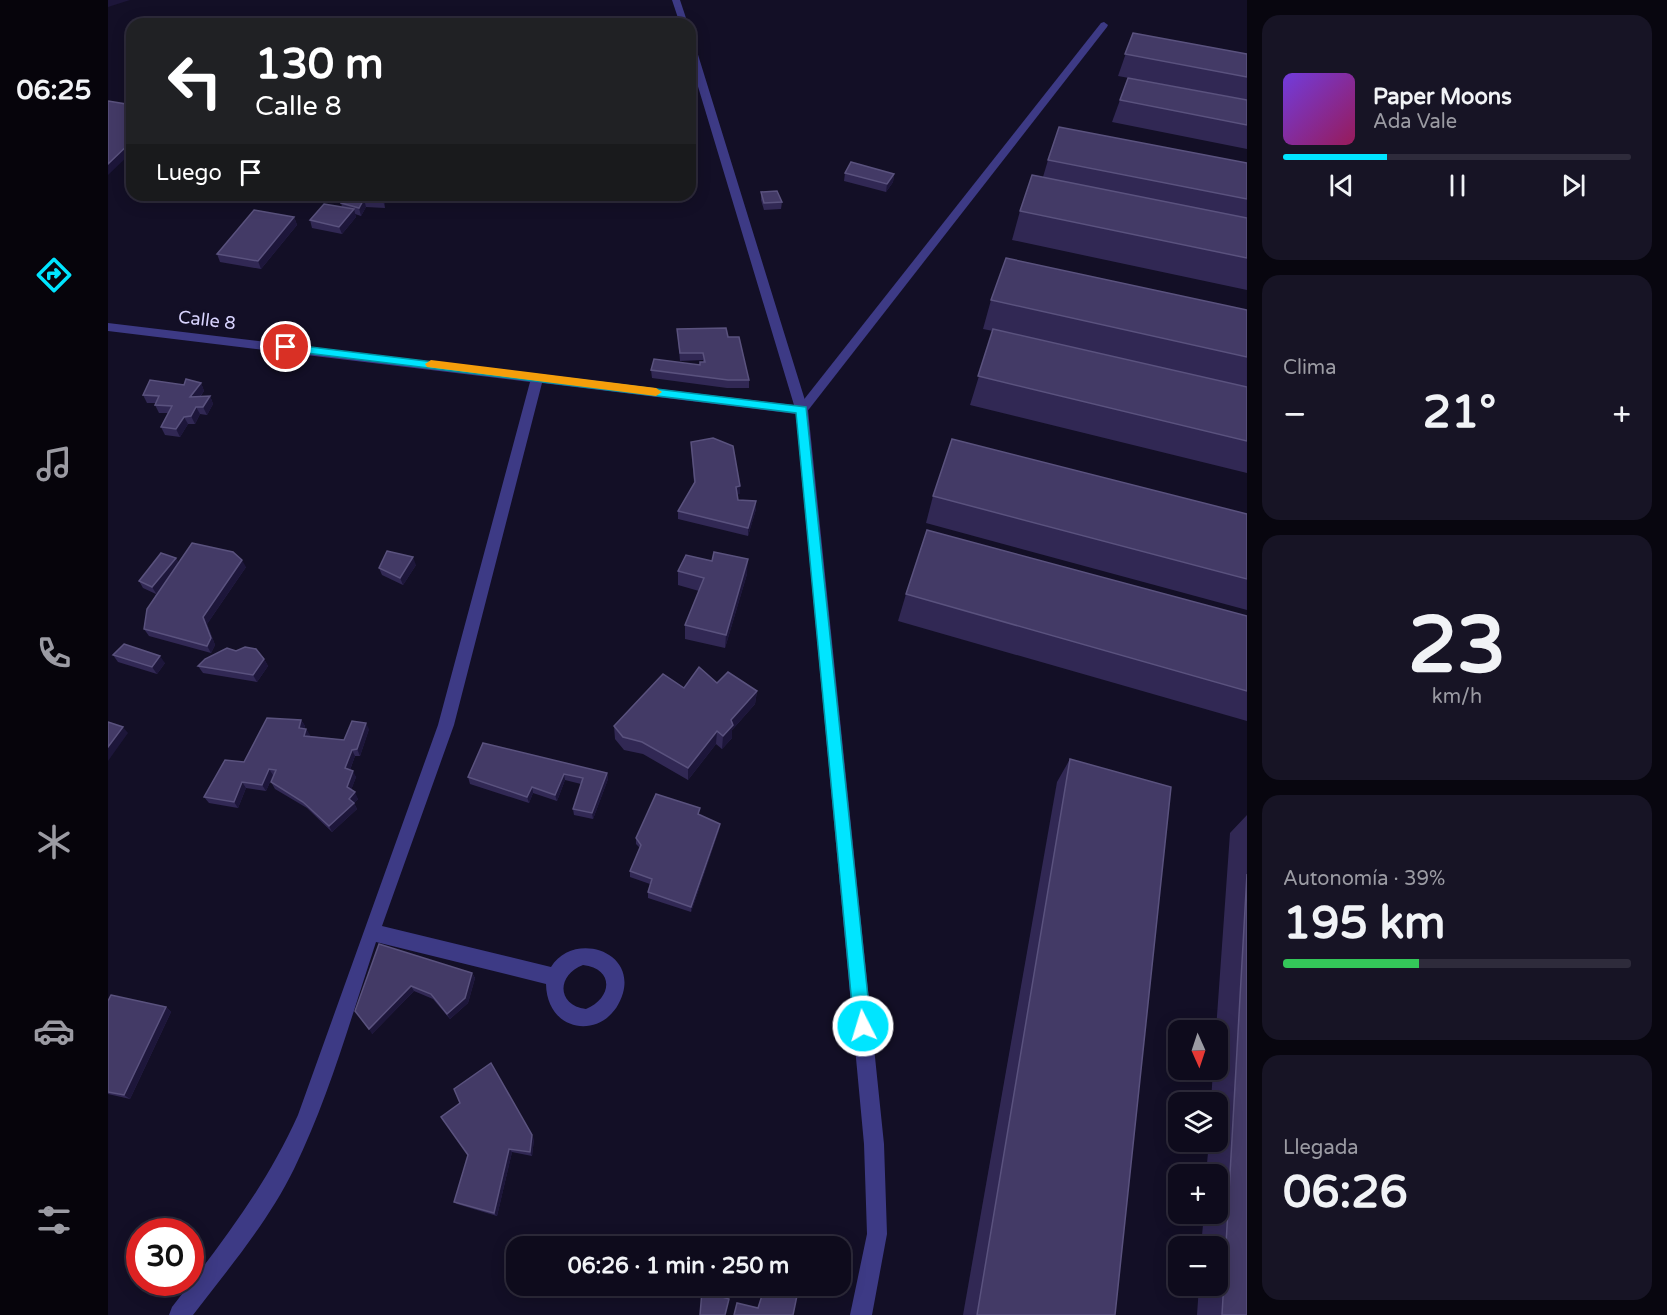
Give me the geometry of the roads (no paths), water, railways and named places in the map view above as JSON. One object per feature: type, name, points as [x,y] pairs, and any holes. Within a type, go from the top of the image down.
[{"type":"street","points":[[676,0],[682,18]]},
{"type":"street","points":[[802,410],[1104,25]]},
{"type":"street","points":[[696,65],[802,410],[874,1144],[877,1233],[861,1315]]},
{"type":"street","name":"Calle 8","points":[[108,327],[802,410]]},
{"type":"street","points":[[180,1315],[247,1227],[286,1164],[307,1118],[371,932],[447,725],[537,377]]},
{"type":"street","points":[[371,932],[555,977]]}]
